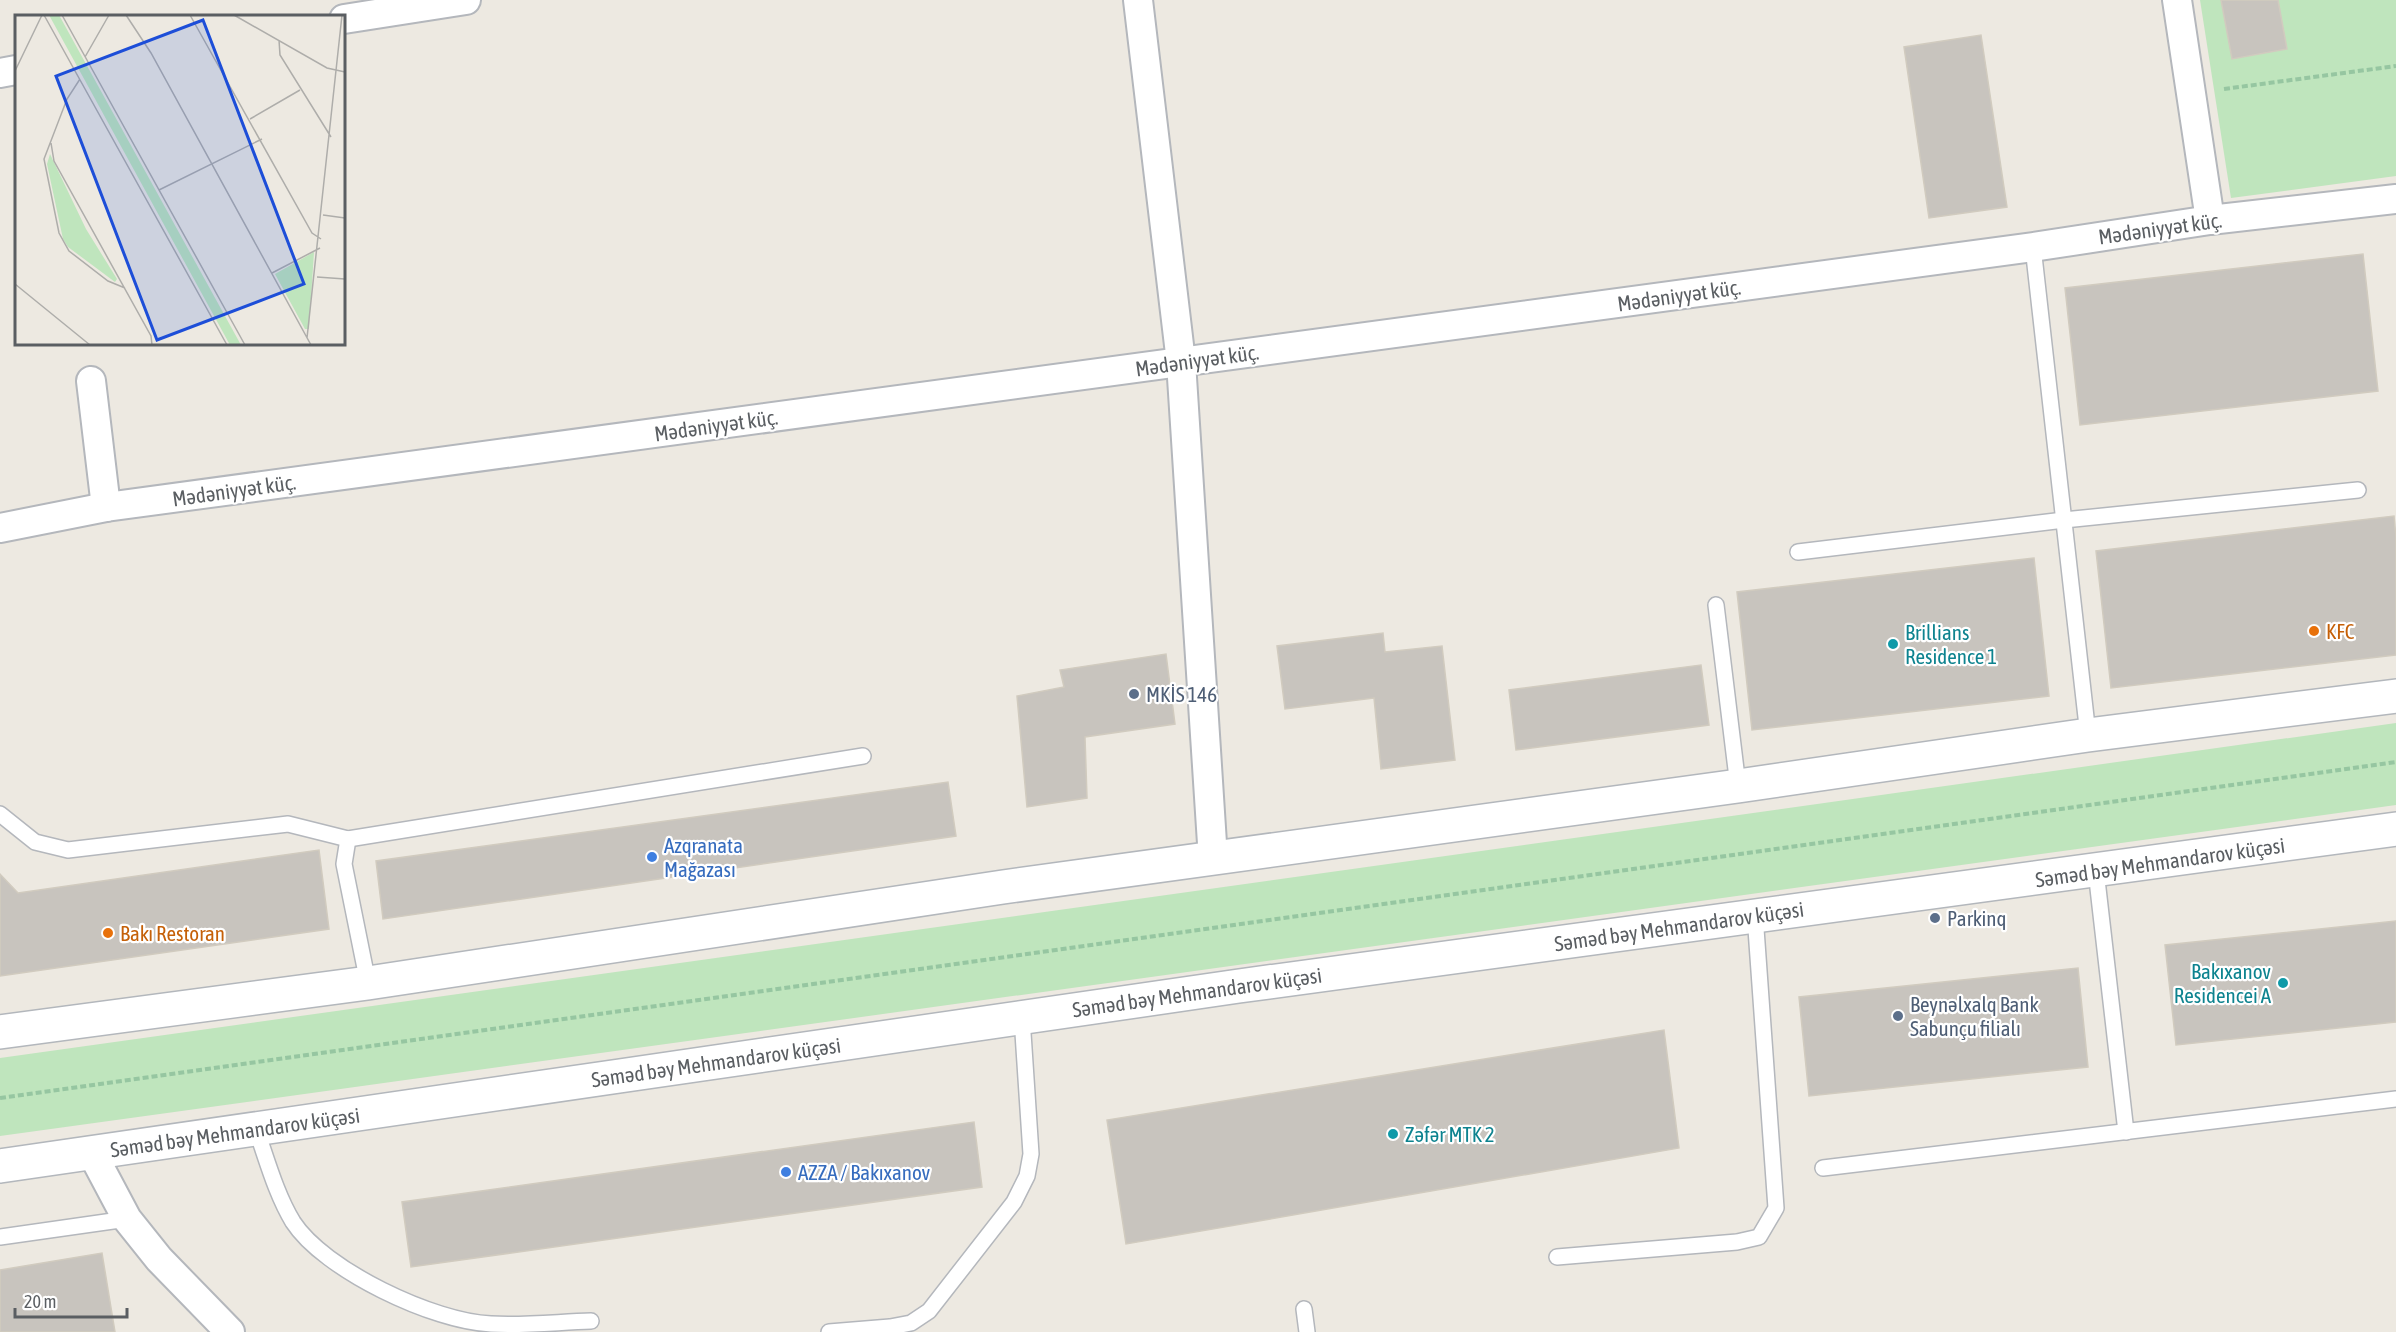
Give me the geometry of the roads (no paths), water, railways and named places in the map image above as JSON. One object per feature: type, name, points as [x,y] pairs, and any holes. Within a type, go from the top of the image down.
[{"type":"main road","points":[[0,1032],[368,982],[1003,887],[1738,786],[2088,735],[2396,696]]},
{"type":"main road","name":"Səməd bəy Mehmandarov küçəsi","points":[[0,1166],[1022,1018],[1755,915],[2096,872],[2396,828]]},
{"type":"street","points":[[345,19],[466,0]]},
{"type":"street","points":[[1138,0],[1181,362],[1213,859]]},
{"type":"street","points":[[2177,0],[2210,220]]},
{"type":"street","points":[[0,73],[15,70]]},
{"type":"street","name":"Mədəniyyət küç.","points":[[0,528],[106,507],[2033,247],[2210,220],[2396,200]]},
{"type":"street","points":[[91,381],[106,507]]},
{"type":"street","points":[[92,1153],[127,1219],[159,1259],[230,1332]]},
{"type":"lane","points":[[2033,247],[2088,735]]},
{"type":"lane","points":[[1798,552],[2064,520],[2358,490]]},
{"type":"lane","points":[[1716,605],[1738,786]]},
{"type":"lane","points":[[0,814],[35,842],[68,850],[288,824],[348,839],[863,756]]},
{"type":"lane","points":[[348,839],[344,864],[368,982]]},
{"type":"lane","points":[[2096,872],[2126,1132]]},
{"type":"lane","points":[[1557,1257],[1737,1242],[1759,1237],[1776,1208],[1755,915]]},
{"type":"lane","points":[[829,1332],[911,1323],[930,1311],[1014,1202],[1027,1176],[1031,1154],[1022,1018]]},
{"type":"lane","points":[[1823,1168],[2396,1099]]},
{"type":"lane","points":[[256,1129],[284,1205],[294,1223],[312,1245],[352,1273],[399,1298],[458,1320],[490,1324],[591,1322]]},
{"type":"lane","points":[[0,1237],[127,1219]]},
{"type":"lane","points":[[1304,1309],[1306,1332]]},
{"type":"place","name":"KFC","points":[[2314,631]]},
{"type":"place","name":"Brillians Residence 1","points":[[1893,644]]},
{"type":"place","name":"MKİS 146","points":[[1134,694]]},
{"type":"place","name":"Azqranata Mağazası","points":[[652,857]]},
{"type":"place","name":"Parkinq","points":[[1935,918]]},
{"type":"place","name":"Bakı Restoran","points":[[108,933]]},
{"type":"place","name":"Bakıxanov Residencei A","points":[[2283,983]]},
{"type":"place","name":"Beynəlxalq Bank Sabunçu filialı","points":[[1898,1016]]},
{"type":"place","name":"Zəfər MTK 2","points":[[1393,1134]]},
{"type":"place","name":"AZZA / Bakıxanov","points":[[786,1172]]}]
